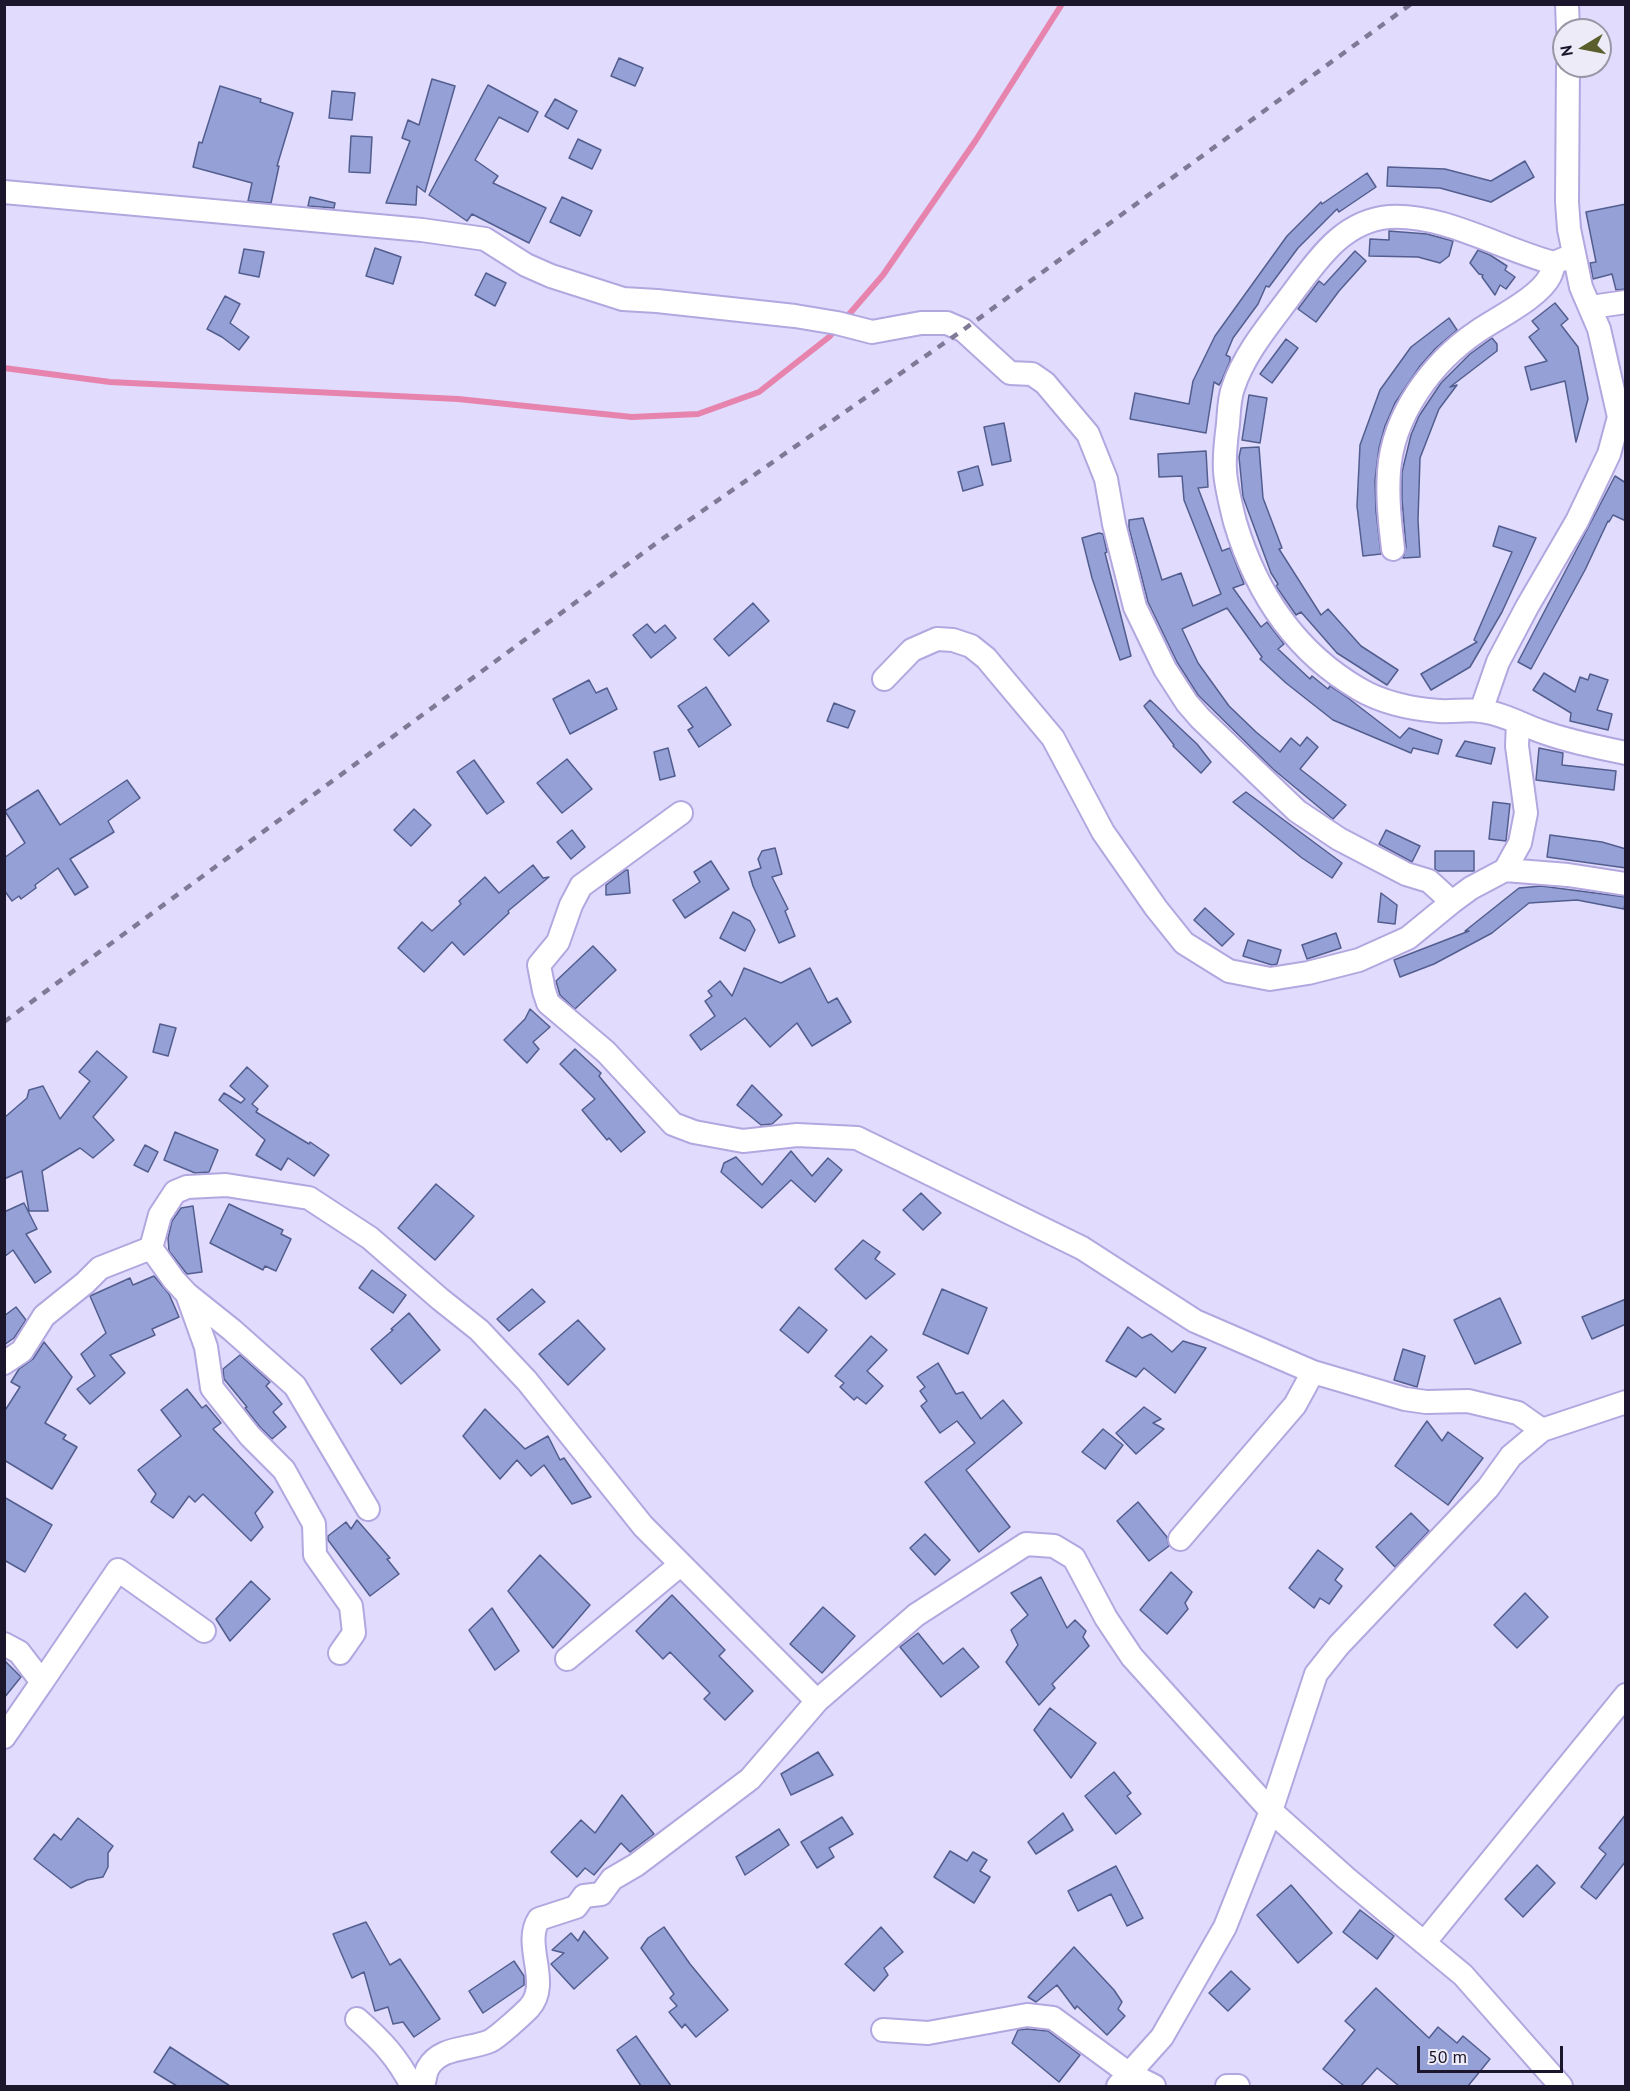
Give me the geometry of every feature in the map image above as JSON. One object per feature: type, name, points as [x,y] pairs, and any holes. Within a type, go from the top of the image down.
[{"type":"street","points":[[1481,711],[1498,662],[1527,606],[1577,521],[1609,454],[1622,417],[1605,349],[1591,307],[1564,259],[1568,78]]},
{"type":"street","points":[[4,192],[422,230],[485,239],[526,265],[551,276],[623,299],[795,316],[872,332],[921,323],[947,323],[963,330],[1010,373],[1032,374],[1045,383],[1088,434],[1106,479],[1114,524],[1136,607],[1165,669],[1187,703],[1215,734],[1304,816],[1340,839],[1406,874],[1429,881],[1452,902]]},
{"type":"street","points":[[1564,259],[1514,250],[1474,234],[1423,220],[1389,217],[1347,231],[1330,244],[1242,364],[1232,391],[1226,434],[1225,471],[1232,512],[1265,597],[1284,624],[1318,658],[1358,688],[1385,702],[1439,711],[1481,711],[1566,739],[1626,753]]},
{"type":"street","points":[[1393,549],[1388,499],[1389,468],[1397,437],[1414,396],[1429,376],[1459,345],[1539,290],[1564,259]]},
{"type":"street","points":[[1591,307],[1626,302]]},
{"type":"street","points":[[884,679],[912,651],[937,639],[953,640],[971,646],[986,658],[1053,738],[1103,832],[1156,908],[1184,943],[1229,971],[1270,979],[1308,973],[1359,960],[1408,938],[1471,888],[1505,870],[1568,875],[1626,885]]},
{"type":"street","points":[[1505,870],[1520,843],[1526,813],[1517,746],[1518,722]]},
{"type":"street","points":[[681,813],[581,886],[571,905],[558,942],[539,965],[548,1003],[606,1052],[673,1124],[694,1132],[743,1141],[797,1135],[857,1138],[1082,1248],[1195,1321],[1313,1372],[1405,1399],[1426,1402],[1468,1401],[1518,1413],[1542,1430]]},
{"type":"street","points":[[368,1509],[295,1386],[187,1294],[174,1280],[152,1248],[160,1215],[175,1192],[187,1187],[226,1185],[309,1198],[370,1238],[479,1330],[527,1381],[643,1526],[817,1701]]},
{"type":"street","points":[[4,1363],[22,1350],[44,1316],[100,1268],[152,1248]]},
{"type":"street","points":[[187,1294],[206,1347],[212,1388],[250,1436],[284,1470],[314,1524],[315,1556],[351,1606],[354,1633],[340,1653]]},
{"type":"street","points":[[1180,1539],[1295,1405],[1313,1372]]},
{"type":"street","points":[[1123,2080],[1162,2037],[1225,1927],[1271,1811],[1316,1674],[1339,1645],[1488,1488],[1511,1456],[1542,1430],[1626,1402]]},
{"type":"street","points":[[423,2086],[428,2068],[443,2053],[491,2040],[530,2007],[538,1988],[533,1931],[539,1919],[576,1907],[584,1896],[601,1894],[612,1879],[636,1865],[734,1793],[750,1779],[817,1701],[916,1615],[1026,1544],[1054,1546],[1074,1558],[1106,1618],[1132,1657],[1271,1811],[1346,1878],[1463,1975],[1561,2086]]},
{"type":"street","points":[[567,1659],[680,1565]]},
{"type":"street","points":[[4,1737],[118,1570],[204,1631]]},
{"type":"street","points":[[4,1644],[19,1652],[42,1682]]},
{"type":"street","points":[[1424,1943],[1626,1695]]},
{"type":"street","points":[[883,2030],[928,2033],[1027,2015],[1053,2018],[1123,2080],[1154,2086]]},
{"type":"street","points":[[357,2019],[378,2037],[399,2062],[412,2086]]},
{"type":"street","points":[[1227,2086],[1238,2086]]},
{"type":"building","points":[[619,58],[643,68],[635,86],[611,76]]},
{"type":"building","points":[[432,79],[455,86],[425,192],[417,186],[416,205],[386,203],[410,141],[402,138],[408,120],[419,125]]},
{"type":"building","points":[[488,85],[538,112],[528,132],[499,117],[475,160],[498,176],[493,183],[546,208],[529,243],[472,214],[467,221],[429,195]]},
{"type":"building","points":[[220,86],[261,99],[260,102],[293,113],[277,166],[279,166],[271,203],[248,201],[252,183],[193,167],[199,142],[202,143]]},
{"type":"building","points":[[332,91],[355,93],[352,120],[329,118]]},
{"type":"building","points":[[555,99],[577,111],[568,129],[545,116]]},
{"type":"building","points":[[351,136],[372,137],[370,173],[349,172]]},
{"type":"building","points":[[578,139],[601,150],[592,169],[569,158]]},
{"type":"building","points":[[1525,161],[1534,177],[1491,202],[1440,188],[1387,186],[1388,167],[1445,169],[1491,181]]},
{"type":"building","points":[[1367,173],[1376,187],[1339,212],[1337,209],[1298,248],[1269,287],[1266,286],[1258,304],[1233,338],[1226,355],[1230,357],[1230,361],[1222,380],[1219,385],[1214,382],[1206,433],[1130,419],[1135,393],[1189,404],[1193,381],[1215,336],[1287,236],[1321,202],[1322,204]]},
{"type":"building","points":[[310,197],[335,203],[334,208],[308,206]]},
{"type":"building","points":[[562,197],[592,211],[580,236],[550,222]]},
{"type":"building","points":[[1626,204],[1626,289],[1616,290],[1612,274],[1593,279],[1590,263],[1596,262],[1586,212]]},
{"type":"building","points":[[1389,231],[1427,234],[1453,241],[1449,256],[1440,263],[1418,257],[1369,256],[1370,239],[1389,240]]},
{"type":"building","points":[[375,248],[401,257],[393,284],[366,276]]},
{"type":"building","points":[[244,249],[264,252],[259,277],[239,273]]},
{"type":"building","points":[[1478,250],[1507,266],[1505,270],[1515,277],[1506,289],[1500,285],[1495,295],[1482,277],[1483,275],[1479,274],[1470,263]]},
{"type":"building","points":[[1355,251],[1366,261],[1339,291],[1316,322],[1298,309],[1319,281],[1324,285]]},
{"type":"building","points":[[486,273],[506,283],[495,306],[475,295]]},
{"type":"building","points":[[225,296],[240,304],[230,323],[249,337],[239,350],[207,329]]},
{"type":"building","points":[[1555,303],[1568,319],[1561,325],[1578,347],[1588,399],[1576,442],[1565,381],[1531,390],[1525,367],[1547,361],[1529,337],[1539,329],[1532,321]]},
{"type":"building","points":[[1449,318],[1457,330],[1420,366],[1395,403],[1385,426],[1379,448],[1375,480],[1381,554],[1363,556],[1357,506],[1360,445],[1380,390],[1411,347]]},
{"type":"building","points":[[1492,338],[1497,344],[1497,351],[1450,387],[1457,385],[1439,409],[1420,458],[1418,520],[1420,557],[1403,558],[1406,547],[1402,472],[1411,435],[1419,416],[1441,383],[1470,354]]},
{"type":"building","points":[[1286,339],[1298,348],[1272,383],[1260,374]]},
{"type":"building","points":[[1249,395],[1267,398],[1260,443],[1242,440]]},
{"type":"building","points":[[1004,423],[1011,461],[992,465],[984,427]]},
{"type":"building","points":[[1259,447],[1263,498],[1282,548],[1279,549],[1321,615],[1328,609],[1361,646],[1398,670],[1387,685],[1337,653],[1301,612],[1296,615],[1276,586],[1278,584],[1271,573],[1243,497],[1239,457],[1241,448]]},
{"type":"building","points":[[1206,451],[1208,487],[1198,488],[1222,551],[1230,548],[1244,584],[1233,588],[1261,627],[1267,622],[1284,644],[1278,649],[1310,679],[1312,676],[1328,689],[1330,686],[1400,738],[1409,728],[1442,740],[1438,754],[1413,748],[1411,753],[1333,720],[1260,659],[1262,657],[1227,608],[1182,629],[1198,663],[1229,706],[1256,732],[1280,752],[1291,738],[1300,746],[1307,737],[1318,747],[1300,769],[1346,805],[1333,819],[1273,769],[1198,695],[1177,662],[1148,602],[1129,528],[1129,520],[1143,518],[1162,580],[1181,573],[1193,606],[1221,594],[1184,500],[1182,476],[1159,477],[1158,454]]},
{"type":"building","points":[[978,466],[983,485],[963,491],[958,472]]},
{"type":"building","points":[[1615,476],[1626,483],[1626,521],[1613,515],[1608,521],[1585,570],[1531,669],[1518,662]]},
{"type":"building","points":[[1499,526],[1536,538],[1502,612],[1470,667],[1431,690],[1421,674],[1477,642],[1474,640],[1512,552],[1493,546]]},
{"type":"building","points":[[1103,534],[1107,552],[1105,553],[1131,656],[1120,660],[1092,578],[1082,538]]},
{"type":"building","points":[[753,603],[769,621],[729,656],[714,639]]},
{"type":"building","points":[[647,624],[655,633],[665,625],[676,638],[651,658],[633,635]]},
{"type":"building","points":[[1544,673],[1575,692],[1580,677],[1588,680],[1590,674],[1608,680],[1597,710],[1612,714],[1608,730],[1570,721],[1571,713],[1533,690]]},
{"type":"building","points":[[589,680],[596,693],[607,688],[617,709],[570,734],[553,699]]},
{"type":"building","points":[[706,687],[731,725],[699,747],[688,730],[693,727],[678,706]]},
{"type":"building","points":[[1150,700],[1197,744],[1211,762],[1201,773],[1173,746],[1144,706]]},
{"type":"building","points":[[834,703],[855,711],[848,728],[827,721]]},
{"type":"building","points":[[1465,741],[1495,748],[1491,764],[1456,756]]},
{"type":"building","points":[[668,748],[675,776],[660,780],[654,752]]},
{"type":"building","points":[[1539,748],[1563,753],[1562,765],[1616,771],[1614,790],[1536,780]]},
{"type":"building","points":[[567,759],[592,789],[562,813],[537,783]]},
{"type":"building","points":[[474,760],[504,802],[487,814],[457,772]]},
{"type":"building","points":[[127,780],[140,798],[108,821],[114,832],[70,859],[88,887],[75,895],[58,868],[21,899],[19,896],[12,901],[4,890],[4,858],[25,843],[5,811],[38,790],[60,825]]},
{"type":"building","points":[[1246,792],[1342,863],[1332,878],[1302,858],[1233,802]]},
{"type":"building","points":[[1493,802],[1510,804],[1506,841],[1489,839]]},
{"type":"building","points":[[414,809],[431,825],[411,846],[394,830]]},
{"type":"building","points":[[572,830],[585,847],[571,859],[557,842]]},
{"type":"building","points":[[1386,830],[1420,846],[1412,862],[1379,844]]},
{"type":"building","points":[[1550,835],[1602,842],[1626,849],[1626,868],[1547,857]]},
{"type":"building","points":[[775,848],[782,874],[772,877],[788,909],[785,911],[795,936],[779,943],[749,872],[761,868],[758,859],[762,851]]},
{"type":"building","points":[[1435,851],[1474,851],[1474,871],[1438,871],[1435,869]]},
{"type":"building","points":[[711,861],[729,889],[685,918],[673,900],[700,882],[694,872]]},
{"type":"building","points":[[533,865],[543,878],[549,877],[508,911],[509,913],[464,955],[452,942],[424,972],[398,948],[422,922],[432,931],[485,877],[499,893]]},
{"type":"building","points":[[628,870],[630,893],[606,895],[606,885]]},
{"type":"building","points":[[1541,886],[1626,897],[1624,909],[1577,900],[1529,903],[1492,933],[1434,964],[1400,977],[1394,960],[1469,931],[1465,931],[1519,888]]},
{"type":"building","points":[[1381,893],[1397,905],[1395,924],[1378,922]]},
{"type":"building","points":[[1205,908],[1234,934],[1222,946],[1194,920]]},
{"type":"building","points":[[733,912],[750,921],[755,930],[745,951],[720,938]]},
{"type":"building","points":[[1336,933],[1341,948],[1307,959],[1302,945]]},
{"type":"building","points":[[1248,940],[1281,950],[1277,964],[1272,965],[1243,956]]},
{"type":"building","points":[[593,946],[616,970],[575,1009],[560,995],[556,981]]},
{"type":"building","points":[[744,968],[781,983],[810,968],[828,1003],[837,998],[851,1022],[812,1046],[797,1023],[770,1047],[745,1018],[701,1050],[690,1035],[715,1016],[705,1001],[712,996],[708,991],[720,981],[732,996]]},
{"type":"building","points":[[530,1009],[550,1027],[533,1042],[539,1049],[527,1063],[504,1040],[525,1019]]},
{"type":"building","points":[[160,1024],[176,1028],[168,1056],[153,1052]]},
{"type":"building","points":[[575,1049],[601,1073],[599,1076],[645,1132],[621,1152],[609,1138],[607,1140],[582,1110],[595,1099],[560,1064]]},
{"type":"building","points":[[97,1051],[127,1077],[93,1117],[114,1140],[93,1158],[80,1148],[42,1171],[48,1211],[29,1211],[22,1171],[4,1179],[4,1118],[27,1098],[29,1090],[43,1086],[60,1119],[90,1081],[79,1072]]},
{"type":"building","points":[[247,1067],[268,1086],[252,1104],[258,1109],[256,1112],[329,1155],[314,1176],[288,1158],[281,1170],[256,1155],[265,1140],[219,1100],[224,1093],[241,1103],[245,1099],[230,1086]]},
{"type":"building","points":[[752,1085],[782,1115],[772,1124],[761,1125],[737,1105]]},
{"type":"building","points":[[175,1132],[218,1150],[209,1172],[195,1173],[164,1160]]},
{"type":"building","points":[[145,1145],[158,1152],[148,1172],[134,1165]]},
{"type":"building","points":[[791,1151],[812,1176],[828,1158],[842,1170],[815,1202],[791,1180],[762,1208],[721,1172],[724,1163],[736,1157],[762,1185]]},
{"type":"building","points":[[436,1184],[474,1216],[435,1260],[398,1228]]},
{"type":"building","points":[[921,1193],[941,1213],[923,1230],[903,1210]]},
{"type":"building","points":[[24,1203],[37,1229],[26,1234],[51,1272],[35,1283],[13,1250],[4,1257],[4,1212]]},
{"type":"building","points":[[229,1204],[283,1230],[281,1234],[291,1239],[276,1271],[265,1266],[263,1270],[210,1243]]},
{"type":"building","points":[[193,1206],[202,1272],[187,1274],[169,1251],[168,1238],[172,1221],[181,1208]]},
{"type":"building","points":[[863,1240],[880,1252],[875,1259],[895,1274],[866,1299],[835,1269]]},
{"type":"building","points":[[372,1270],[406,1295],[393,1313],[359,1288]]},
{"type":"building","points":[[154,1276],[169,1294],[179,1317],[152,1329],[155,1335],[110,1355],[125,1373],[90,1404],[77,1389],[95,1376],[81,1354],[106,1333],[90,1296],[130,1278],[133,1285]]},
{"type":"building","points":[[532,1289],[545,1302],[509,1331],[497,1319]]},
{"type":"building","points":[[942,1289],[987,1308],[968,1354],[923,1334]]},
{"type":"building","points":[[1500,1298],[1521,1343],[1475,1364],[1454,1320]]},
{"type":"building","points":[[1626,1299],[1626,1324],[1592,1339],[1582,1317]]},
{"type":"building","points":[[16,1307],[26,1320],[14,1338],[4,1345],[4,1316]]},
{"type":"building","points":[[799,1307],[827,1330],[808,1353],[780,1330]]},
{"type":"building","points":[[409,1313],[440,1350],[401,1384],[371,1349]]},
{"type":"building","points":[[578,1320],[605,1349],[568,1385],[539,1354]]},
{"type":"building","points":[[1128,1327],[1142,1338],[1151,1334],[1172,1352],[1183,1341],[1206,1348],[1175,1393],[1144,1368],[1136,1377],[1106,1361]]},
{"type":"building","points":[[871,1336],[887,1350],[867,1371],[883,1386],[866,1404],[857,1397],[854,1400],[840,1387],[844,1383],[835,1376]]},
{"type":"building","points":[[44,1342],[72,1377],[45,1423],[66,1435],[63,1439],[77,1447],[52,1489],[4,1460],[4,1412],[20,1387],[11,1382],[19,1369],[33,1359]]},
{"type":"building","points":[[1403,1349],[1425,1356],[1417,1387],[1394,1380]]},
{"type":"building","points":[[240,1355],[270,1382],[266,1386],[282,1404],[273,1412],[286,1427],[272,1439],[260,1427],[224,1379],[223,1369]]},
{"type":"building","points":[[938,1363],[956,1394],[963,1392],[981,1419],[1003,1400],[1022,1423],[966,1470],[1010,1527],[979,1552],[925,1482],[975,1443],[957,1421],[940,1433],[921,1406],[927,1401],[920,1391],[925,1387],[917,1377]]},
{"type":"building","points":[[187,1389],[202,1408],[206,1405],[221,1423],[213,1429],[273,1492],[255,1513],[263,1527],[251,1541],[203,1494],[195,1502],[189,1496],[173,1518],[151,1502],[156,1494],[138,1470],[181,1436],[161,1410]]},
{"type":"building","points":[[1144,1407],[1161,1419],[1153,1423],[1164,1429],[1136,1454],[1116,1433]]},
{"type":"building","points":[[485,1409],[525,1449],[548,1436],[560,1460],[564,1458],[591,1497],[572,1504],[544,1465],[531,1476],[517,1460],[500,1479],[463,1436]]},
{"type":"building","points":[[1427,1421],[1442,1441],[1448,1432],[1483,1458],[1448,1505],[1395,1466]]},
{"type":"building","points":[[1103,1429],[1123,1445],[1105,1469],[1082,1452]]},
{"type":"building","points":[[4,1497],[52,1525],[25,1572],[4,1560]]},
{"type":"building","points":[[1138,1502],[1167,1537],[1169,1546],[1149,1561],[1117,1521]]},
{"type":"building","points":[[1411,1513],[1429,1531],[1395,1567],[1376,1547]]},
{"type":"building","points":[[357,1520],[390,1558],[387,1559],[399,1574],[370,1596],[328,1540],[328,1536],[346,1522],[351,1529]]},
{"type":"building","points":[[925,1534],[950,1560],[935,1575],[910,1548]]},
{"type":"building","points":[[1318,1550],[1343,1569],[1335,1580],[1342,1586],[1329,1604],[1320,1598],[1314,1608],[1289,1588]]},
{"type":"building","points":[[540,1555],[590,1605],[553,1648],[508,1591]]},
{"type":"building","points":[[1171,1572],[1192,1592],[1185,1603],[1188,1609],[1167,1634],[1140,1610]]},
{"type":"building","points":[[1041,1577],[1067,1628],[1075,1620],[1086,1631],[1083,1637],[1089,1646],[1052,1684],[1055,1688],[1039,1705],[1006,1662],[1018,1645],[1011,1630],[1028,1615],[1011,1593]]},
{"type":"building","points":[[251,1581],[270,1599],[230,1641],[216,1619]]},
{"type":"building","points":[[1525,1593],[1548,1617],[1517,1648],[1494,1625]]},
{"type":"building","points":[[672,1595],[725,1650],[719,1656],[753,1691],[725,1720],[704,1699],[710,1693],[670,1652],[663,1659],[636,1631]]},
{"type":"building","points":[[823,1607],[855,1636],[822,1673],[790,1644]]},
{"type":"building","points":[[492,1608],[519,1651],[495,1670],[469,1630]]},
{"type":"building","points":[[918,1633],[943,1664],[963,1648],[979,1667],[941,1697],[900,1647]]},
{"type":"building","points":[[4,1660],[21,1677],[4,1698]]},
{"type":"building","points":[[1050,1708],[1096,1743],[1071,1778],[1034,1730]]},
{"type":"building","points":[[818,1752],[833,1775],[791,1795],[781,1774]]},
{"type":"building","points":[[1114,1772],[1131,1793],[1127,1796],[1141,1814],[1116,1834],[1085,1796]]},
{"type":"building","points":[[622,1795],[654,1834],[630,1852],[621,1843],[594,1875],[585,1868],[577,1877],[551,1852],[581,1820],[595,1833]]},
{"type":"building","points":[[1063,1813],[1073,1830],[1036,1854],[1028,1842]]},
{"type":"building","points":[[1626,1814],[1626,1861],[1596,1899],[1581,1887],[1606,1854],[1599,1848]]},
{"type":"building","points":[[842,1817],[853,1834],[829,1848],[834,1857],[817,1868],[801,1842]]},
{"type":"building","points":[[78,1818],[113,1846],[108,1853],[108,1867],[103,1877],[87,1880],[71,1888],[34,1859],[54,1834],[61,1840]]},
{"type":"building","points":[[779,1829],[789,1845],[745,1875],[736,1857]]},
{"type":"building","points":[[950,1851],[967,1861],[973,1852],[987,1860],[980,1871],[990,1877],[974,1903],[934,1877]]},
{"type":"building","points":[[1537,1865],[1555,1883],[1523,1917],[1505,1899]]},
{"type":"building","points":[[1116,1866],[1143,1918],[1127,1926],[1111,1894],[1078,1911],[1068,1891]]},
{"type":"building","points":[[1291,1885],[1332,1933],[1298,1963],[1257,1915]]},
{"type":"building","points":[[1360,1910],[1394,1936],[1377,1959],[1343,1932]]},
{"type":"building","points":[[366,1922],[390,1965],[400,1959],[440,2019],[414,2037],[403,2022],[393,2024],[388,2007],[375,2011],[364,1972],[352,1978],[333,1934]]},
{"type":"building","points":[[664,1927],[690,1964],[728,2010],[696,2037],[685,2024],[682,2028],[669,2012],[677,2006],[670,1998],[674,1994],[641,1948],[648,1938]]},
{"type":"building","points":[[881,1927],[903,1952],[884,1968],[888,1975],[874,1991],[845,1964]]},
{"type":"building","points":[[584,1931],[608,1958],[574,1989],[551,1964],[564,1953],[552,1950],[571,1933],[578,1941]]},
{"type":"building","points":[[1074,1947],[1114,1990],[1122,2002],[1118,2009],[1125,2016],[1107,2035],[1077,2006],[1075,2009],[1057,1985],[1036,2002],[1028,1997]]},
{"type":"building","points":[[514,1961],[524,1976],[524,1985],[483,2013],[469,1991]]},
{"type":"building","points":[[1231,1971],[1250,1989],[1228,2011],[1209,1993]]},
{"type":"building","points":[[1376,1988],[1429,2038],[1438,2027],[1457,2043],[1463,2036],[1490,2059],[1468,2086],[1399,2086],[1377,2068],[1361,2086],[1344,2086],[1323,2069],[1355,2030],[1345,2021]]},
{"type":"building","points":[[1018,2030],[1048,2031],[1080,2055],[1059,2082],[1012,2043]]},
{"type":"building","points":[[636,2036],[671,2086],[641,2086],[617,2050]]},
{"type":"building","points":[[170,2047],[230,2086],[177,2086],[154,2072]]},
{"type":"waterway","points":[[845,319],[883,275],[976,140],[1062,4]]},
{"type":"waterway","points":[[4,368],[110,382],[458,399],[632,417],[698,414],[759,392],[836,329]]},
{"type":"railway","points":[[4,1022],[662,539],[963,330],[1411,4]]}]
